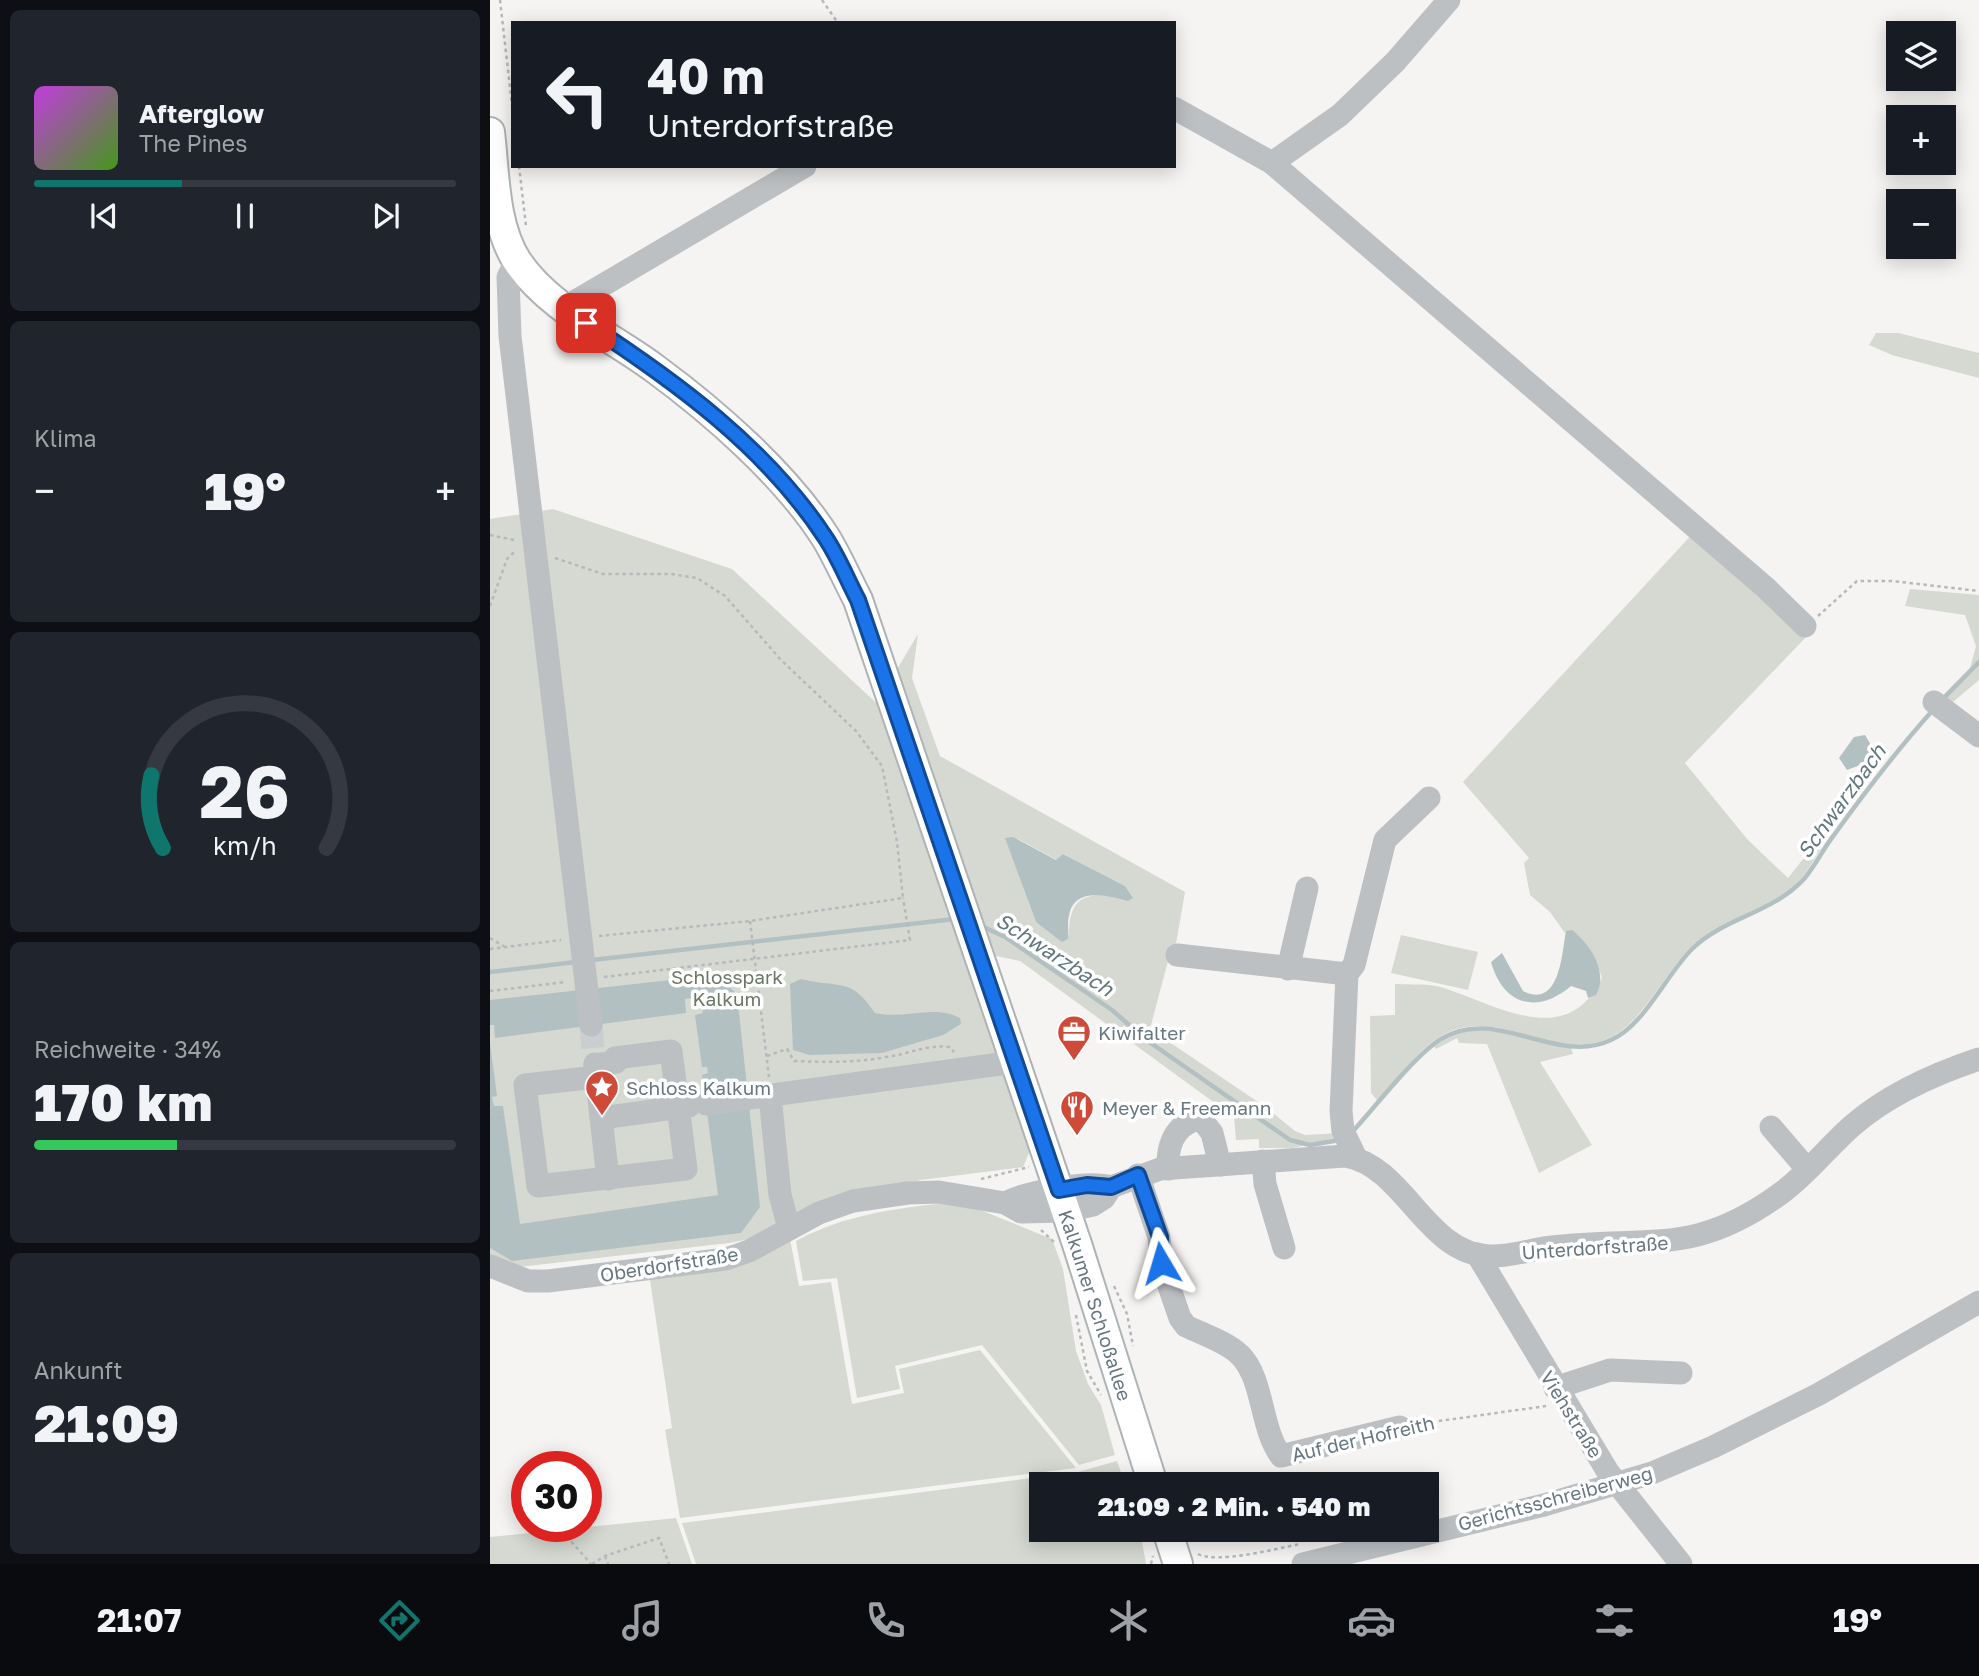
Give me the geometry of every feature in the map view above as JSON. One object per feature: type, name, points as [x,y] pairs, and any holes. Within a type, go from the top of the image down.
[{"type":"main road","name":"Kalkumer Schloßallee","points":[[490,132],[503,233],[523,249],[536,284],[564,308],[653,367],[714,414],[771,470],[825,537],[858,600],[1063,1201],[1149,1472]]},
{"type":"street","points":[[1272,163],[1340,115],[1395,62],[1449,0]]},
{"type":"street","points":[[1176,109],[1272,163],[1766,588],[1805,626]]},
{"type":"street","points":[[564,308],[802,168]]},
{"type":"street","points":[[523,249],[508,277],[510,336],[591,1025]]},
{"type":"street","points":[[1938,705],[1979,736]]},
{"type":"street","points":[[1063,1201],[1093,1205],[1104,1198],[1111,1187],[1138,1175],[1168,1169],[1264,1161],[1349,1143],[1342,1037],[1347,974],[1354,965],[1385,841],[1429,798]]},
{"type":"street","points":[[1288,969],[1307,888]]},
{"type":"street","points":[[1177,955],[1347,974]]},
{"type":"street","points":[[671,1051],[691,1106],[686,1169],[538,1186],[525,1085],[616,1062],[615,1058],[671,1051]]},
{"type":"street","name":"Unterdorfstraße","points":[[1349,1143],[1445,1238],[1477,1254],[1491,1257],[1553,1247],[1669,1242],[1704,1236],[1751,1214],[1786,1189],[1878,1104],[1902,1090],[1979,1059]]},
{"type":"street","points":[[601,1118],[1015,1062]]},
{"type":"street","points":[[595,1067],[608,1179]]},
{"type":"street","points":[[770,1096],[780,1195],[789,1228]]},
{"type":"street","points":[[1168,1169],[1167,1157],[1174,1135],[1195,1119],[1202,1121],[1212,1133],[1220,1165]]},
{"type":"street","points":[[1771,1127],[1807,1169]]},
{"type":"street","points":[[1264,1161],[1265,1184],[1284,1248]]},
{"type":"street","name":"Auf der Hofreith","points":[[1138,1175],[1146,1224],[1160,1237],[1155,1266],[1168,1302],[1186,1326],[1240,1355],[1261,1403],[1271,1443],[1281,1456],[1401,1427]]},
{"type":"street","name":"Oberdorfstraße","points":[[490,1266],[528,1281],[548,1281],[712,1261],[749,1251],[789,1228],[853,1201],[908,1192],[964,1194],[1005,1203],[1021,1212],[1063,1201]]},
{"type":"street","name":"Viehstraße","points":[[1477,1254],[1591,1445],[1617,1484],[1681,1564]]},
{"type":"street","name":"Gerichtsschreiberweg","points":[[1302,1554],[1617,1484],[1664,1468],[1746,1432],[1979,1302]]},
{"type":"street","points":[[1560,1396],[1610,1370],[1681,1373]]},
{"type":"path","points":[[499,0],[511,98]]},
{"type":"path","points":[[822,0],[837,21]]},
{"type":"path","points":[[519,168],[523,249]]},
{"type":"path","points":[[490,535],[501,535],[522,544],[507,559],[490,606]]},
{"type":"path","points":[[490,938],[506,947],[583,966],[755,957],[909,940],[897,842],[882,766],[856,731],[780,660],[714,587],[684,575],[603,574],[536,550]]},
{"type":"path","points":[[1805,626],[1857,581],[1892,581],[1979,591]]},
{"type":"path","points":[[882,766],[888,762]]},
{"type":"path","points":[[490,991],[750,920],[903,898]]},
{"type":"path","points":[[750,920],[770,1096]]},
{"type":"path","points":[[490,949],[506,947]]},
{"type":"path","points":[[767,1056],[787,1049],[794,1060],[831,1064],[887,1057],[932,1044],[950,1047],[962,1070]]},
{"type":"path","points":[[490,1119],[504,1117]]},
{"type":"path","name":"Auf der Hofreith","points":[[1401,1427],[1560,1396]]},
{"type":"path","points":[[572,1542],[592,1564],[606,1556],[659,1538],[669,1564]]},
{"type":"path","points":[[1168,1549],[1189,1543],[1199,1556],[1212,1561],[1302,1554]]},
{"type":"path","points":[[606,1556],[608,1564]]},
{"type":"green space","points":[[1876,333],[1898,333],[1979,353],[1979,378],[1892,355],[1869,345]]},
{"type":"green space","name":"Schlosspark Kalkum","points":[[553,509],[732,569],[886,712],[1031,1148],[1023,1167],[921,1180],[813,1208],[761,1237],[729,1243],[519,1267],[490,1258],[490,519]]},
{"type":"green space","points":[[1696,530],[1810,633],[1685,763],[1748,840],[1788,878],[1819,839],[1824,844],[1793,887],[1769,903],[1716,929],[1692,946],[1639,1013],[1615,1035],[1602,1041],[1582,1044],[1561,1043],[1501,1028],[1461,1028],[1441,1036],[1424,1048],[1377,1100],[1371,1093],[1370,1016],[1395,1015],[1395,984],[1439,986],[1509,1012],[1551,1018],[1570,1012],[1587,1000],[1602,978],[1589,951],[1573,936],[1566,931],[1565,933],[1550,912],[1530,895],[1524,863],[1529,858],[1463,782]]},
{"type":"green space","points":[[1910,589],[1979,595],[1979,680],[1947,707],[1939,699],[1970,668],[1976,646],[1965,615],[1905,606]]},
{"type":"green space","points":[[918,634],[912,678],[940,756],[1185,892],[1173,961],[1168,961],[1150,1029],[1264,1106],[1295,1131],[1305,1135],[1339,1133],[1340,1138],[1293,1148],[1259,1148],[1259,1139],[1236,1140],[1234,1117],[1020,961],[996,956],[896,671]],"holes":[[[1018,839],[1057,860],[1063,854],[1125,886],[1132,898],[1096,895],[1079,901],[1070,919],[1069,935],[1036,922],[1019,875]]]},
{"type":"green space","points":[[1401,935],[1478,952],[1468,990],[1391,973]]},
{"type":"green space","points":[[1487,1029],[1571,1048],[1573,1054],[1540,1062],[1592,1145],[1539,1173],[1487,1044],[1459,1043],[1457,1038],[1436,1049],[1434,1046],[1456,1032]]},
{"type":"green space","points":[[945,1203],[983,1211],[1052,1239],[1063,1269],[1076,1351],[1088,1384],[1101,1405],[1115,1455],[1079,1465],[982,1345],[895,1366],[900,1389],[857,1398],[837,1278],[803,1281],[796,1241],[850,1219]]},
{"type":"green space","points":[[790,1239],[799,1286],[831,1282],[852,1404],[904,1393],[899,1369],[980,1350],[1076,1468],[680,1518],[665,1430],[672,1428],[650,1280]]},
{"type":"green space","points":[[1117,1461],[1121,1472],[1078,1472]]},
{"type":"green space","points":[[1029,1478],[1029,1542],[1142,1542],[1146,1564],[696,1564],[682,1523]]},
{"type":"green space","points":[[676,1518],[692,1564],[490,1564],[490,1537],[511,1535],[511,1542],[602,1542],[602,1526]]},
{"type":"shaded area","points":[[1865,735],[1875,752],[1871,761],[1847,770],[1839,758],[1854,737]]},
{"type":"shaded area","points":[[1013,837],[1056,860],[1063,854],[1125,886],[1133,898],[1128,901],[1093,895],[1078,900],[1069,916],[1068,939],[1062,942],[1036,922],[1005,838]]},
{"type":"shaded area","points":[[1572,930],[1596,959],[1600,977],[1596,995],[1588,998],[1586,991],[1571,986],[1546,1001],[1534,1002],[1523,1001],[1504,988],[1496,977],[1491,962],[1502,953],[1523,991],[1536,995],[1545,992],[1557,975],[1566,931]]},
{"type":"shaded area","points":[[716,975],[737,994],[760,1207],[741,1233],[512,1261],[490,1248],[490,1043],[497,1096],[492,1097],[494,1106],[503,1106],[520,1224],[718,1195],[702,1075],[708,1073],[707,1067],[702,1067],[695,1015],[703,1013],[701,997],[685,999],[686,1013],[495,1038],[494,1025],[490,1025],[490,1000]]},
{"type":"shaded area","points":[[801,979],[851,989],[859,993],[875,1013],[897,1015],[939,1012],[960,1018],[961,1024],[943,1035],[882,1053],[810,1055],[793,1050],[790,984]]},
{"type":"waterway","name":"Schwarzbach","points":[[1943,699],[1979,662]]},
{"type":"waterway","name":"Schwarzbach","points":[[1353,1131],[1420,1057],[1441,1039],[1462,1030],[1483,1028],[1504,1031],[1569,1046],[1590,1046],[1611,1040],[1623,1033],[1634,1024],[1682,960],[1704,938],[1778,900],[1804,879],[1869,787],[1933,710]]},
{"type":"waterway","name":"Schwarzbach","points":[[592,960],[955,919]]},
{"type":"waterway","name":"Schwarzbach","points":[[977,924],[1005,937],[1112,1010],[1145,1039],[1290,1140],[1310,1145],[1340,1140]]},
{"type":"waterway","name":"Schwarzbach","points":[[490,972],[576,962]]},
{"type":"tunnel","points":[[591,1025],[594,1059]]},
{"type":"place","name":"Kiwifalter","points":[[1074,1062]]},
{"type":"place","name":"Schloss Kalkum","points":[[602,1117]]},
{"type":"place","name":"Meyer & Freemann","points":[[1077,1137]]},
{"type":"route","points":[[586,323],[653,367],[714,414],[771,470],[825,537],[858,600],[1059,1190],[1102,1184],[1111,1187],[1138,1175],[1160,1237],[1161,1263]]}]
